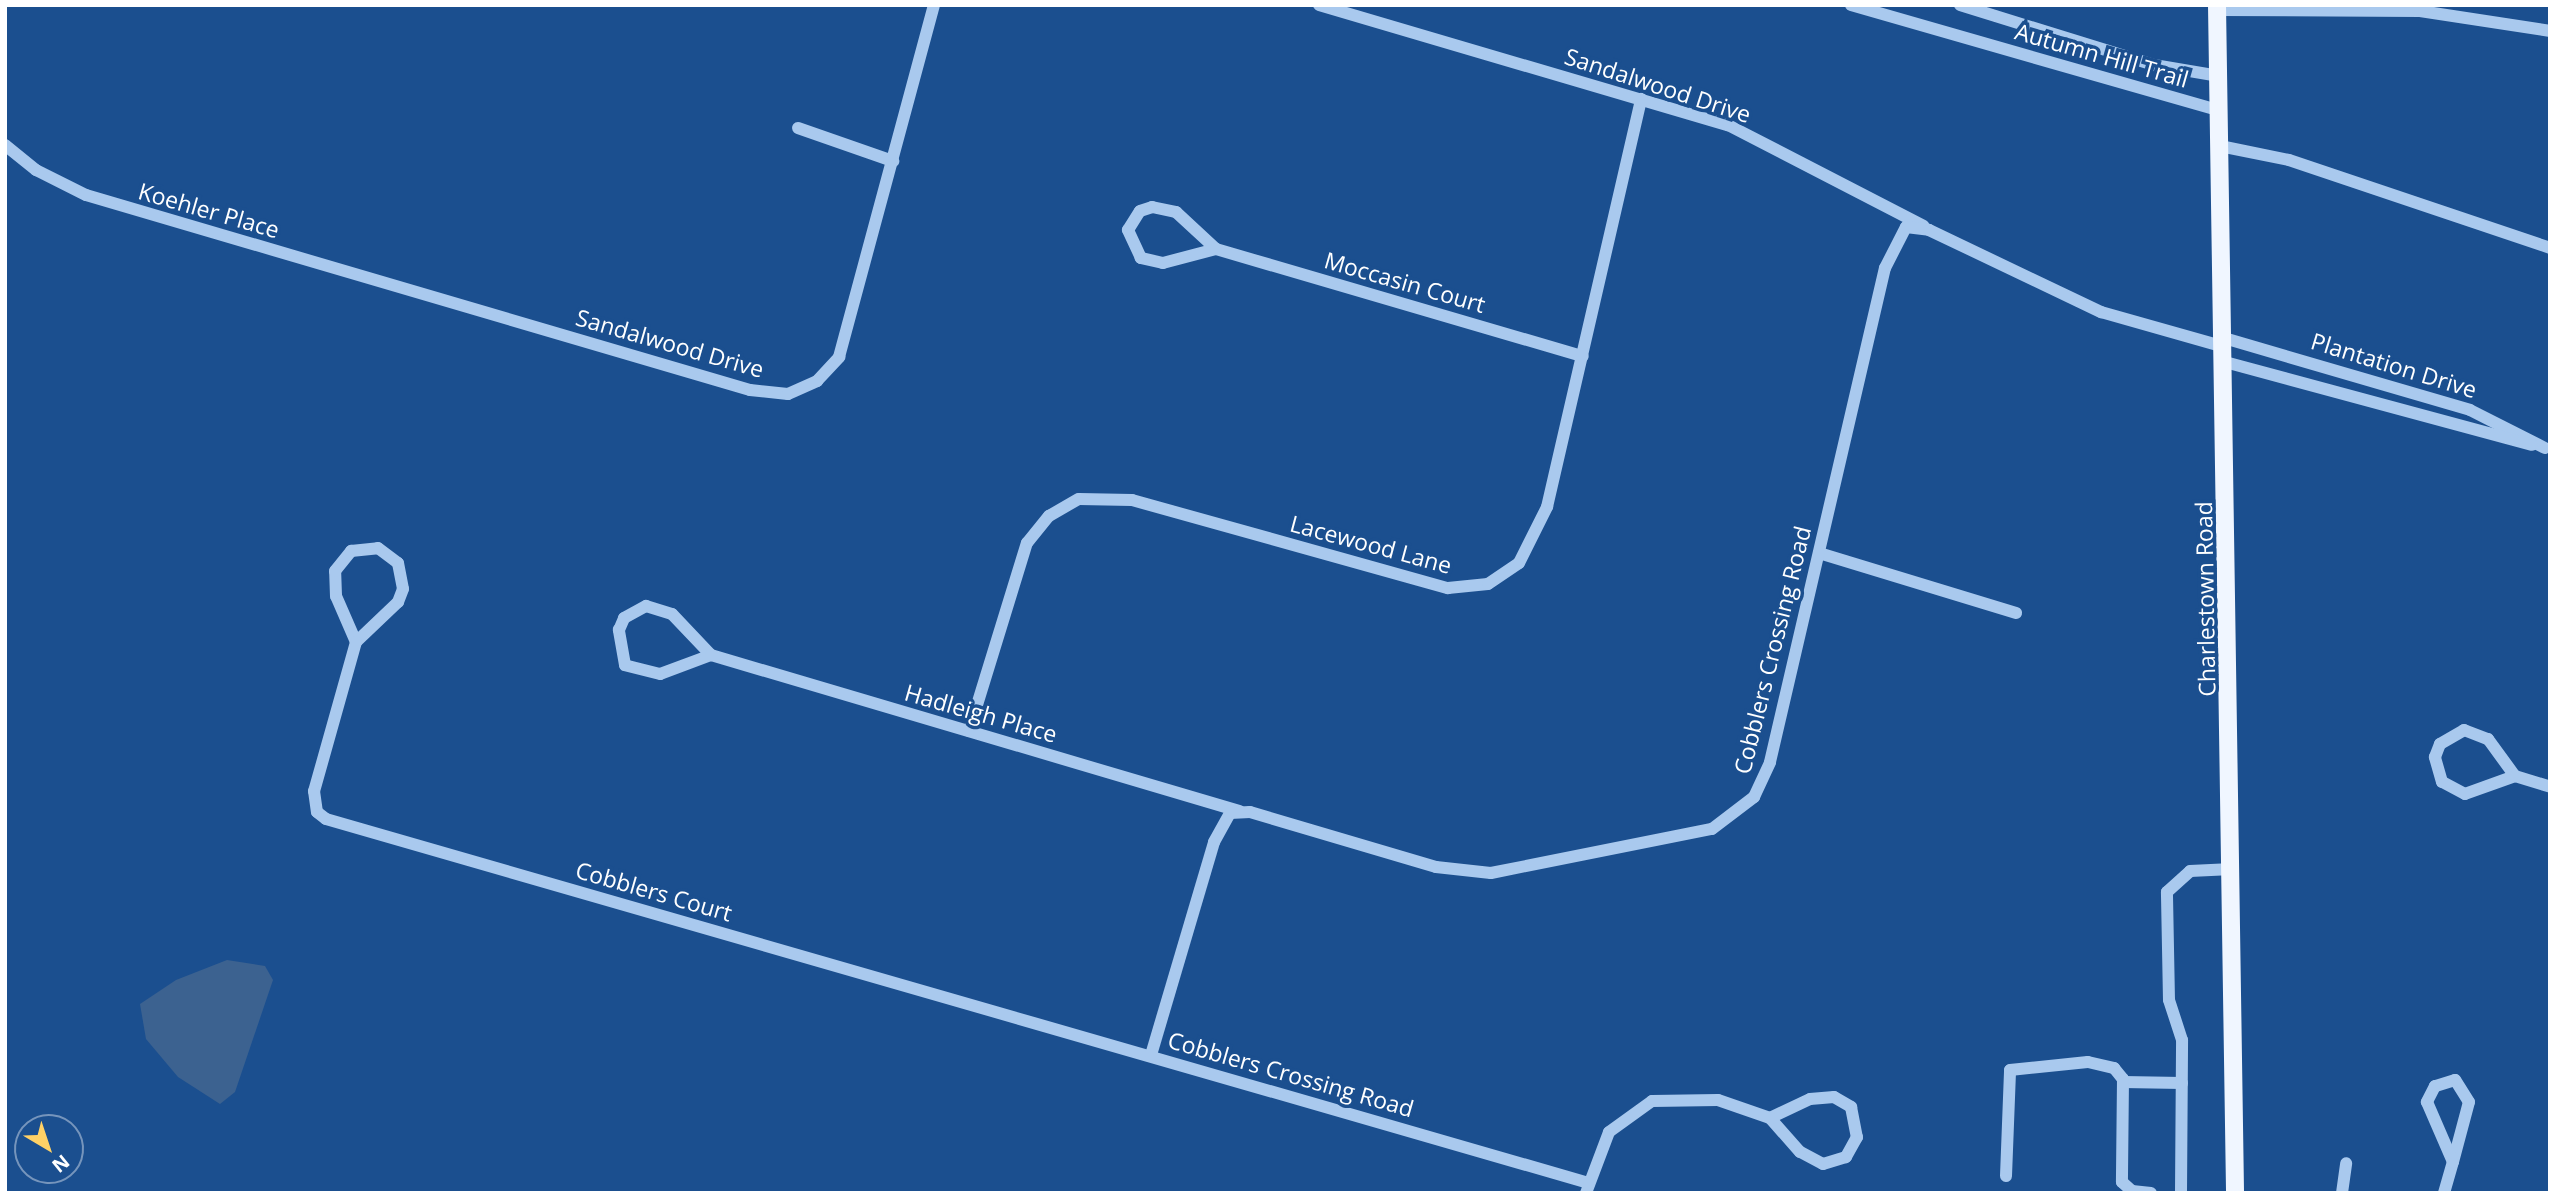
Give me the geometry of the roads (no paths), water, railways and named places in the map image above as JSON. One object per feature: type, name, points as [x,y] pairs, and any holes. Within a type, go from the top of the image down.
[{"type":"main road","name":"Charlestown Road","points":[[2217,7],[2235,1193]]},
{"type":"street","name":"Sandalwood Drive","points":[[412,290],[750,390],[804,390],[839,357],[934,5]]},
{"type":"street","name":"Sandalwood Drive","points":[[1319,5],[1641,99],[1749,134],[1968,248]]},
{"type":"street","name":"Autumn Hill Trail","points":[[1851,5],[2220,111]]},
{"type":"street","name":"Autumn Hill Trail","points":[[1960,5],[2154,65],[2219,76]]},
{"type":"street","points":[[2217,7],[2420,11],[2550,31]]},
{"type":"street","name":"Lacewood Lane","points":[[969,731],[1027,543],[1049,516],[1079,499],[1132,500],[1448,588],[1478,587],[1504,575],[1519,563],[1540,527],[1583,356],[1641,99]]},
{"type":"street","points":[[798,128],[892,161]]},
{"type":"street","name":"Koehler Place","points":[[5,145],[36,170],[86,195],[412,290]]},
{"type":"street","points":[[2220,146],[2289,160],[2550,248]]},
{"type":"street","name":"Moccasin Court","points":[[1216,249],[1152,263],[1133,252],[1128,230],[1140,211],[1165,208],[1216,249],[1583,356]]},
{"type":"street","name":"Cobblers Crossing Road","points":[[1587,1188],[1151,1055],[1219,827],[1239,811],[1473,873],[1573,860],[1712,830],[1754,797],[1770,762],[1894,240],[1915,226],[1968,248],[2101,312],[2224,349]]},
{"type":"street","name":"Plantation Drive","points":[[2224,349],[2547,449]]},
{"type":"street","name":"Plantation Drive","points":[[2224,349],[2470,410],[2547,449]]},
{"type":"street","points":[[378,548],[398,563],[403,589],[398,602],[356,642],[336,596],[335,571],[351,551],[378,548]]},
{"type":"street","points":[[1819,553],[2016,613]]},
{"type":"street","name":"Hadleigh Place","points":[[711,655],[660,674],[635,671],[619,655],[619,630],[634,610],[659,607],[711,655],[1239,811]]},
{"type":"street","name":"Cobblers Court","points":[[356,642],[314,791],[317,812],[327,819],[1151,1055]]},
{"type":"street","points":[[2515,776],[2465,794],[2442,782],[2435,757],[2450,734],[2477,733],[2515,776],[2550,787]]},
{"type":"street","points":[[2181,1193],[2182,1040],[2169,1000],[2167,892],[2190,871],[2232,869]]},
{"type":"street","points":[[2006,1176],[2010,1070],[2088,1062],[2114,1068],[2123,1082],[2122,1182],[2132,1191],[2151,1193]]},
{"type":"street","points":[[2444,1193],[2453,1162],[2469,1102],[2455,1080],[2435,1086],[2427,1102],[2453,1162]]},
{"type":"street","points":[[2123,1082],[2182,1083]]},
{"type":"street","points":[[1587,1188],[1609,1132],[1651,1101],[1718,1100],[1770,1118],[1800,1152],[1823,1164],[1846,1157],[1857,1137],[1851,1107],[1834,1097],[1810,1099],[1770,1118]]},
{"type":"street","points":[[2342,1193],[2346,1163]]},
{"type":"water","points":[[227,960],[265,966],[273,980],[235,1092],[220,1104],[178,1077],[146,1039],[140,1004],[176,980]]}]
